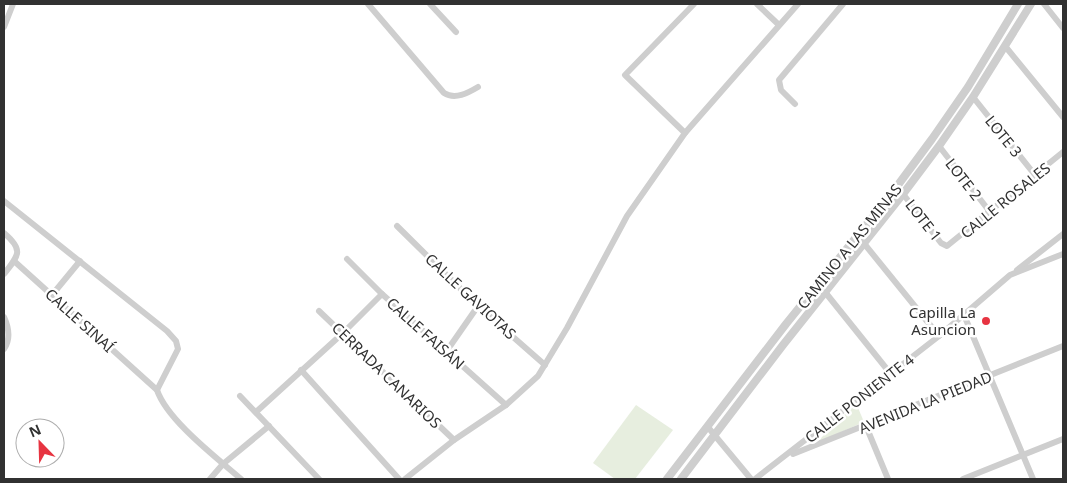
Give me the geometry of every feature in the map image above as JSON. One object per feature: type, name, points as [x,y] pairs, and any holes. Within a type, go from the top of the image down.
[{"type":"street","points":[[4,26],[13,4]]},
{"type":"street","points":[[368,4],[444,93],[452,96],[459,95],[478,87]]},
{"type":"street","points":[[430,4],[456,32]]},
{"type":"street","points":[[685,133],[625,75],[694,4]]},
{"type":"street","points":[[757,4],[779,25]]},
{"type":"street","points":[[405,479],[454,440],[506,405],[529,385],[545,365],[628,216],[685,133],[798,4]]},
{"type":"street","points":[[795,104],[781,90],[779,80],[843,4]]},
{"type":"street","name":"CAMINO A LAS MINAS","points":[[667,479],[932,139],[968,86],[1018,4]]},
{"type":"street","name":"CAMINO A LAS MINAS","points":[[681,479],[783,345],[904,194],[973,97],[1031,4]]},
{"type":"street","points":[[1044,4],[1063,28]]},
{"type":"street","points":[[1005,46],[1063,117]]},
{"type":"street","name":"LOTE 3","points":[[973,97],[1035,175]]},
{"type":"street","name":"LOTE 2","points":[[939,146],[990,212]]},
{"type":"street","name":"CALLE ROSALES","points":[[945,246],[949,245],[1063,152]]},
{"type":"street","name":"LOTE 1","points":[[904,194],[945,246]]},
{"type":"street","points":[[4,200],[168,331],[173,337],[178,349],[157,390]]},
{"type":"street","name":"CALLE GAVIOTAS","points":[[397,226],[478,306],[545,365]]},
{"type":"street","points":[[4,233],[15,242],[18,248],[14,262],[4,274]]},
{"type":"street","points":[[1010,275],[1063,234]]},
{"type":"street","points":[[858,236],[939,336]]},
{"type":"street","name":"CALLE PONIENTE 4","points":[[753,479],[786,456],[939,336],[1010,275],[1063,254]]},
{"type":"street","name":"CALLE FAISÁN","points":[[347,259],[382,294],[506,405]]},
{"type":"street","points":[[52,295],[80,261]]},
{"type":"street","name":"CALLE SINAÍ","points":[[14,262],[157,390],[160,400],[171,415],[223,464],[242,479]]},
{"type":"street","points":[[825,292],[890,373]]},
{"type":"street","points":[[256,412],[343,333],[382,294]]},
{"type":"street","points":[[446,352],[478,306]]},
{"type":"street","name":"CERRADA CANARIOS","points":[[319,311],[454,440]]},
{"type":"street","points":[[964,315],[991,375],[1033,479]]},
{"type":"street","points":[[4,317],[9,336],[8,344],[4,349]]},
{"type":"street","name":"AVENIDA LA PIEDAD","points":[[786,456],[866,426],[1063,346]]},
{"type":"street","points":[[301,370],[399,479]]},
{"type":"street","points":[[240,396],[319,479]]},
{"type":"street","points":[[210,479],[223,464],[269,426]]},
{"type":"street","points":[[707,426],[753,479]]},
{"type":"street","points":[[866,426],[888,479]]},
{"type":"street","points":[[963,479],[1063,438]]},
{"type":"green space","points":[[856,403],[864,422],[816,443]]},
{"type":"green space","points":[[636,405],[673,430],[635,479],[615,479],[593,463]]},
{"type":"place","name":"Capilla La Asuncion","points":[[986,321]]}]
